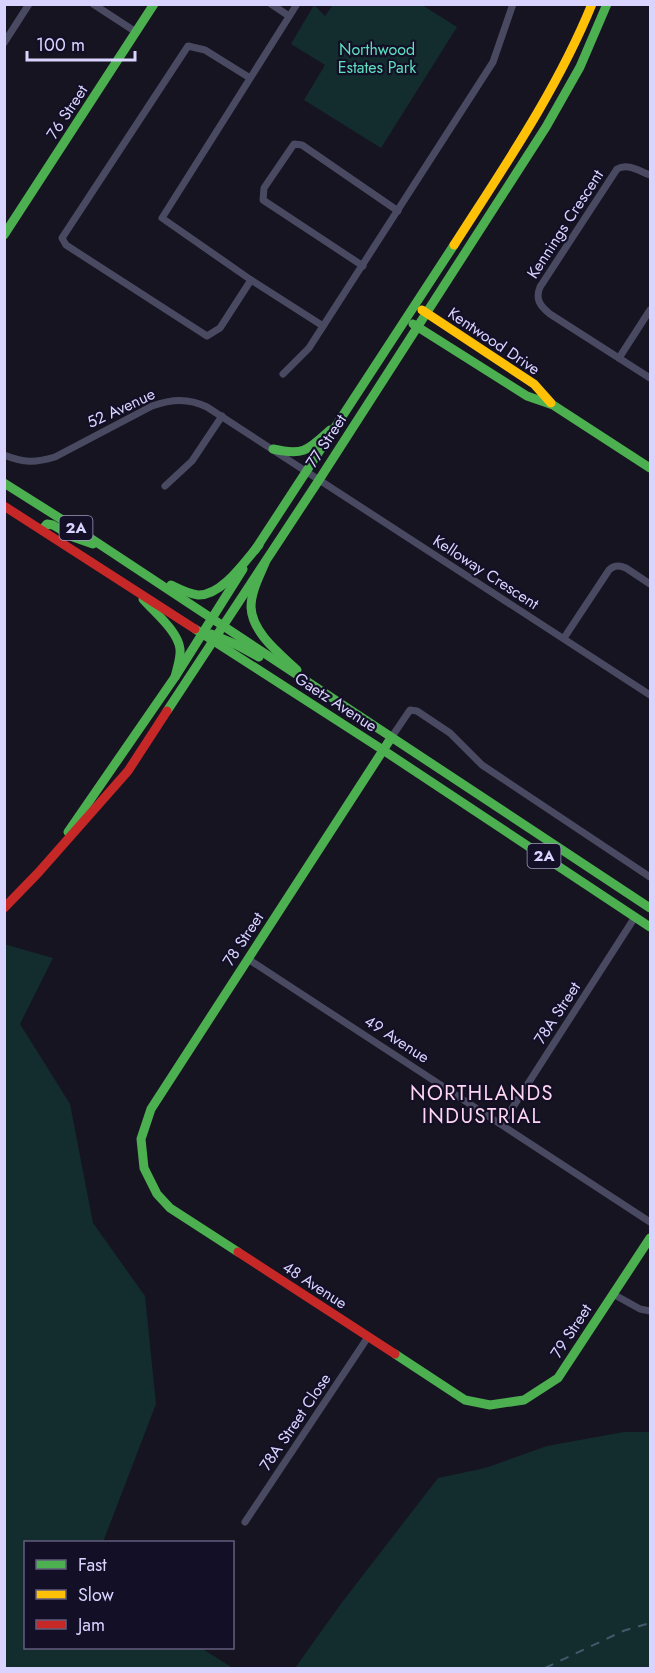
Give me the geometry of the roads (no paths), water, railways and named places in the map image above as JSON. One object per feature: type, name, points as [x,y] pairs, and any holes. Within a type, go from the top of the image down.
[{"type":"main road","name":"76 Street","points":[[4,235],[154,4]]},
{"type":"main road","points":[[420,309],[441,272],[443,261],[543,105],[574,47],[592,4]]},
{"type":"main road","name":"77 Street","points":[[38,873],[97,792],[175,677],[406,320],[420,309],[540,137],[568,91],[607,4]]},
{"type":"main road","name":"77 Street","points":[[4,908],[128,771],[418,327],[420,309]]},
{"type":"main road","name":"Kentwood Drive","points":[[420,309],[534,384],[553,405]]},
{"type":"main road","name":"Kentwood Drive","points":[[406,320],[527,396],[553,405],[651,468]]},
{"type":"main road","points":[[273,449],[291,454],[304,452],[338,423]]},
{"type":"main road","name":"Gaetz Avenue","points":[[4,483],[651,908]]},
{"type":"main road","name":"Gaetz Avenue","points":[[4,506],[202,634],[215,639],[651,927]]},
{"type":"main road","points":[[42,530],[47,524],[51,524],[73,537],[105,548]]},
{"type":"main road","points":[[147,575],[189,593],[204,595],[219,589],[259,545]]},
{"type":"main road","points":[[264,563],[250,609],[256,627],[312,686]]},
{"type":"main road","points":[[133,588],[177,640],[180,650],[175,677]]},
{"type":"main road","points":[[215,639],[237,645],[312,686]]},
{"type":"main road","name":"78 Street","points":[[144,1164],[141,1138],[151,1109],[391,738]]},
{"type":"main road","name":"48 Avenue","points":[[144,1164],[157,1194],[170,1208],[465,1400],[490,1405]]},
{"type":"main road","name":"79 Street","points":[[490,1405],[524,1400],[558,1378],[651,1238]]},
{"type":"street","points":[[4,43],[30,4]]},
{"type":"street","points":[[93,4],[136,32]]},
{"type":"street","points":[[271,4],[289,16]]},
{"type":"street","points":[[297,4],[162,218],[250,280],[323,326]]},
{"type":"street","points":[[283,374],[309,348],[493,62],[513,4]]},
{"type":"street","points":[[250,78],[205,50],[188,46],[62,238],[66,245],[207,336],[220,328],[250,280]]},
{"type":"street","points":[[363,266],[263,200],[264,188],[294,144],[302,145],[398,211]]},
{"type":"street","name":"Kennings Crescent","points":[[651,175],[625,166],[617,169],[538,292],[539,303],[544,308],[651,378]]},
{"type":"street","points":[[620,358],[651,310]]},
{"type":"street","name":"52 Avenue","points":[[4,455],[28,462],[55,457],[152,406],[182,399],[199,403],[222,416],[307,472]]},
{"type":"street","points":[[165,486],[192,461],[222,416]]},
{"type":"street","name":"Kelloway Crescent","points":[[307,472],[650,695]]},
{"type":"street","points":[[564,638],[612,567],[622,566],[651,584]]},
{"type":"street","name":"Gaetz Avenue","points":[[391,738],[410,710],[417,711],[450,733],[482,765],[651,877]]},
{"type":"street","name":"78A Street","points":[[502,1124],[635,917]]},
{"type":"street","name":"49 Avenue","points":[[248,959],[651,1222]]},
{"type":"street","points":[[613,1294],[640,1309],[651,1311]]},
{"type":"street","name":"78A Street Close","points":[[245,1522],[368,1337]]},
{"type":"railway","points":[[545,1668],[623,1631],[650,1623]]},
{"type":"district","name":"NORTHLANDS INDUSTRIAL","points":[[482,1104]]},
{"type":"park label","name":"Northwood Estates Park","points":[[377,58]]}]
